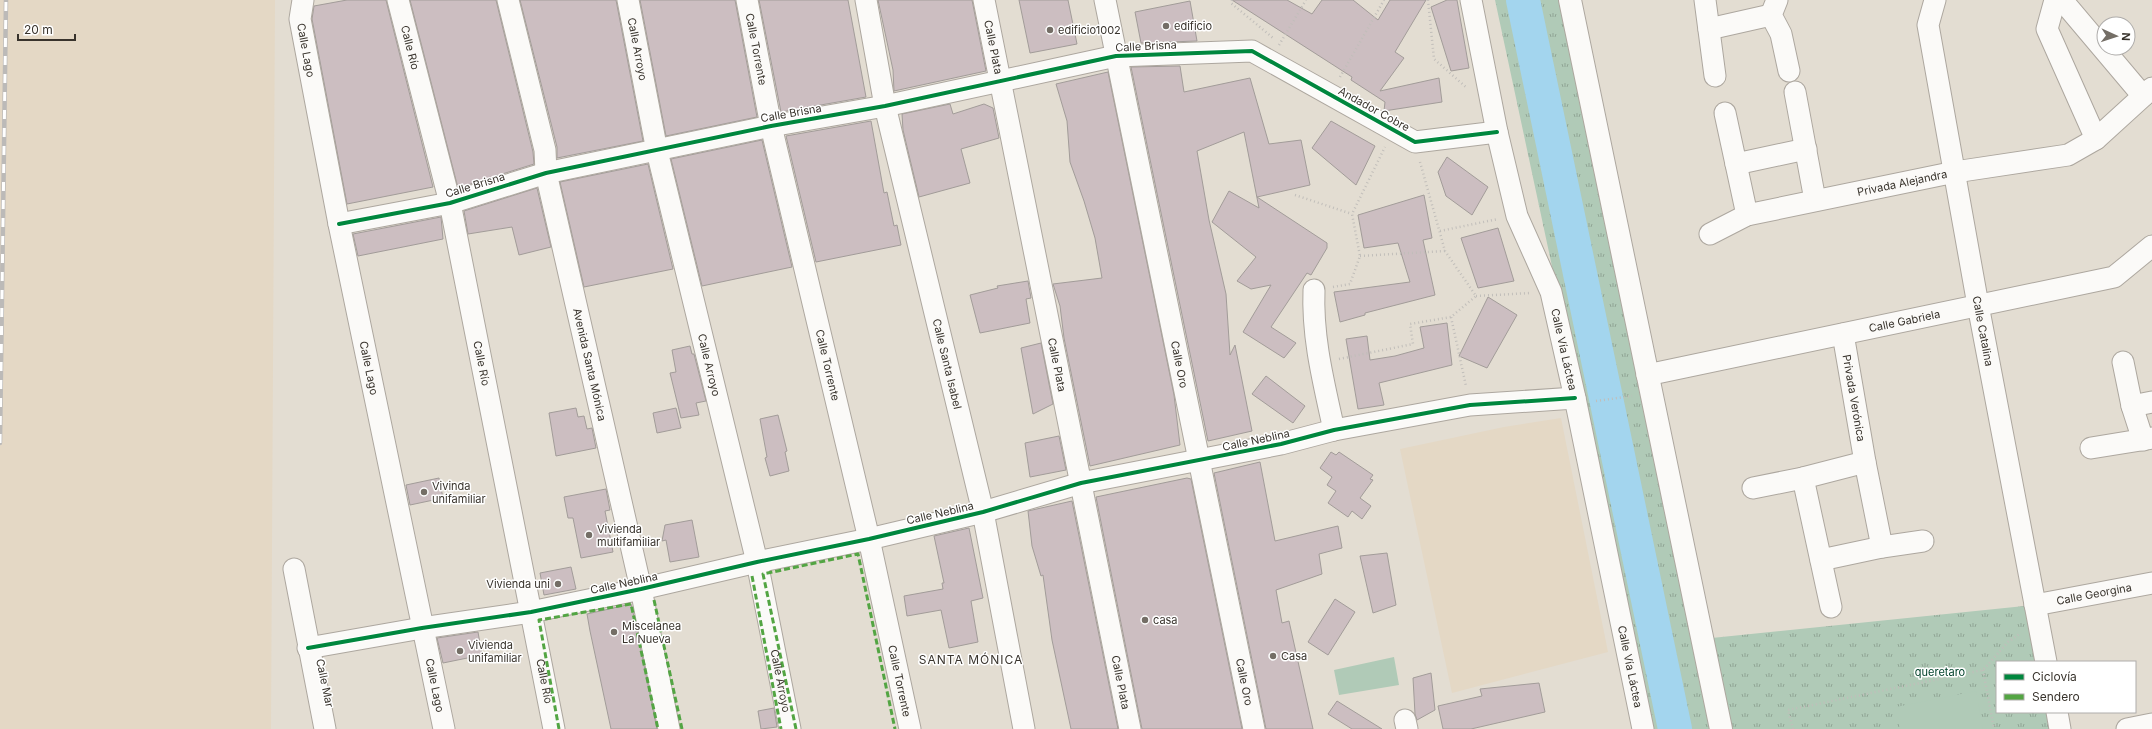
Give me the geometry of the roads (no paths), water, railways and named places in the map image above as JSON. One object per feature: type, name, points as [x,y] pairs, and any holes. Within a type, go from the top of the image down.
[{"type":"street","name":"Calle Río","points":[[398,0],[450,203],[554,729]]},
{"type":"street","name":"Avenida Santa Mónica","points":[[508,0],[545,150],[546,173],[641,589],[669,729]]},
{"type":"street","name":"Calle Arroyo","points":[[628,0],[657,151],[756,562],[790,729]]},
{"type":"street","name":"Calle Torrente","points":[[748,0],[771,126],[870,539],[910,729]]},
{"type":"street","name":"Calle Santa Isabel","points":[[866,0],[885,106],[983,512],[1024,729]]},
{"type":"street","name":"Calle Plata","points":[[984,0],[1130,729]]},
{"type":"street","name":"Calle Oro","points":[[1105,0],[1254,729]]},
{"type":"street","name":"Calle Vía Láctea","points":[[1471,0],[1497,132],[1517,216],[1551,292],[1576,398],[1643,729]]},
{"type":"street","points":[[1704,0],[1715,76]]},
{"type":"street","name":"Calle Catalina","points":[[1935,0],[1928,25],[1978,305],[2046,661]]},
{"type":"street","points":[[2055,0],[2047,29],[2096,139]]},
{"type":"street","name":"Privada Alejandra","points":[[1710,234],[1747,215],[1955,172],[2068,155],[2096,139],[2147,92],[2062,0]]},
{"type":"street","points":[[1573,1],[1647,375],[1721,729]]},
{"type":"street","name":"Calle Lago","points":[[302,3],[300,18],[339,224],[444,729]]},
{"type":"street","points":[[1709,29],[1774,7],[1789,71]]},
{"type":"street","name":"Calle Brisna","points":[[339,224],[450,203],[546,173],[771,126],[885,106],[1116,56],[1267,52]]},
{"type":"street","name":"Andador Cobre","points":[[1267,52],[1330,95],[1415,142],[1497,132]]},
{"type":"street","points":[[1795,92],[1816,200]]},
{"type":"street","points":[[1725,113],[1747,215]]},
{"type":"street","points":[[1736,164],[1806,149]]},
{"type":"street","name":"Calle Gabriela","points":[[1647,375],[2114,277],[2152,246]]},
{"type":"street","points":[[1314,290],[1313,317],[1320,362],[1334,430]]},
{"type":"street","name":"Privada Verónica","points":[[1843,334],[1865,462],[1882,547]]},
{"type":"street","points":[[2091,448],[2148,439],[2132,406],[2123,362]]},
{"type":"street","name":"Calle Neblina","points":[[308,648],[422,628],[531,612],[641,589],[756,562],[870,539],[983,512],[1081,483],[1281,444],[1334,430],[1470,405],[1576,398]]},
{"type":"street","points":[[2132,406],[2152,402]]},
{"type":"street","points":[[1753,488],[1804,478],[1865,462]]},
{"type":"street","points":[[1804,478],[1831,607]]},
{"type":"street","points":[[1821,560],[1882,547],[1923,541]]},
{"type":"street","name":"Calle Mar","points":[[294,569],[308,648],[325,729]]},
{"type":"street","name":"Calle Georgina","points":[[2036,614],[2152,583]]},
{"type":"street","points":[[2056,713],[2060,729]]},
{"type":"street","points":[[2127,729],[2152,724]]},
{"type":"waterway","points":[[1523,0],[1675,729]]},
{"type":"railway","points":[[0,443],[6,0]]},
{"type":"place","name":"edificio","points":[[1166,26]]},
{"type":"place","name":"edificio1002","points":[[1050,30]]},
{"type":"place","name":"Vivinda unifamiliar","points":[[424,492]]},
{"type":"place","name":"Vivienda multifamiliar","points":[[589,535]]},
{"type":"place","name":"Vivienda uni","points":[[558,584]]},
{"type":"place","name":"casa","points":[[1145,620]]},
{"type":"place","name":"Miscelanea La Nueva","points":[[614,632]]},
{"type":"place","name":"Vivienda unifamiliar","points":[[460,651]]},
{"type":"place","name":"Casa","points":[[1273,656]]},
{"type":"district","name":"SANTA MÓNICA","points":[[971,659]]},
{"type":"park label","name":"queretaro","points":[[1940,672]]}]
